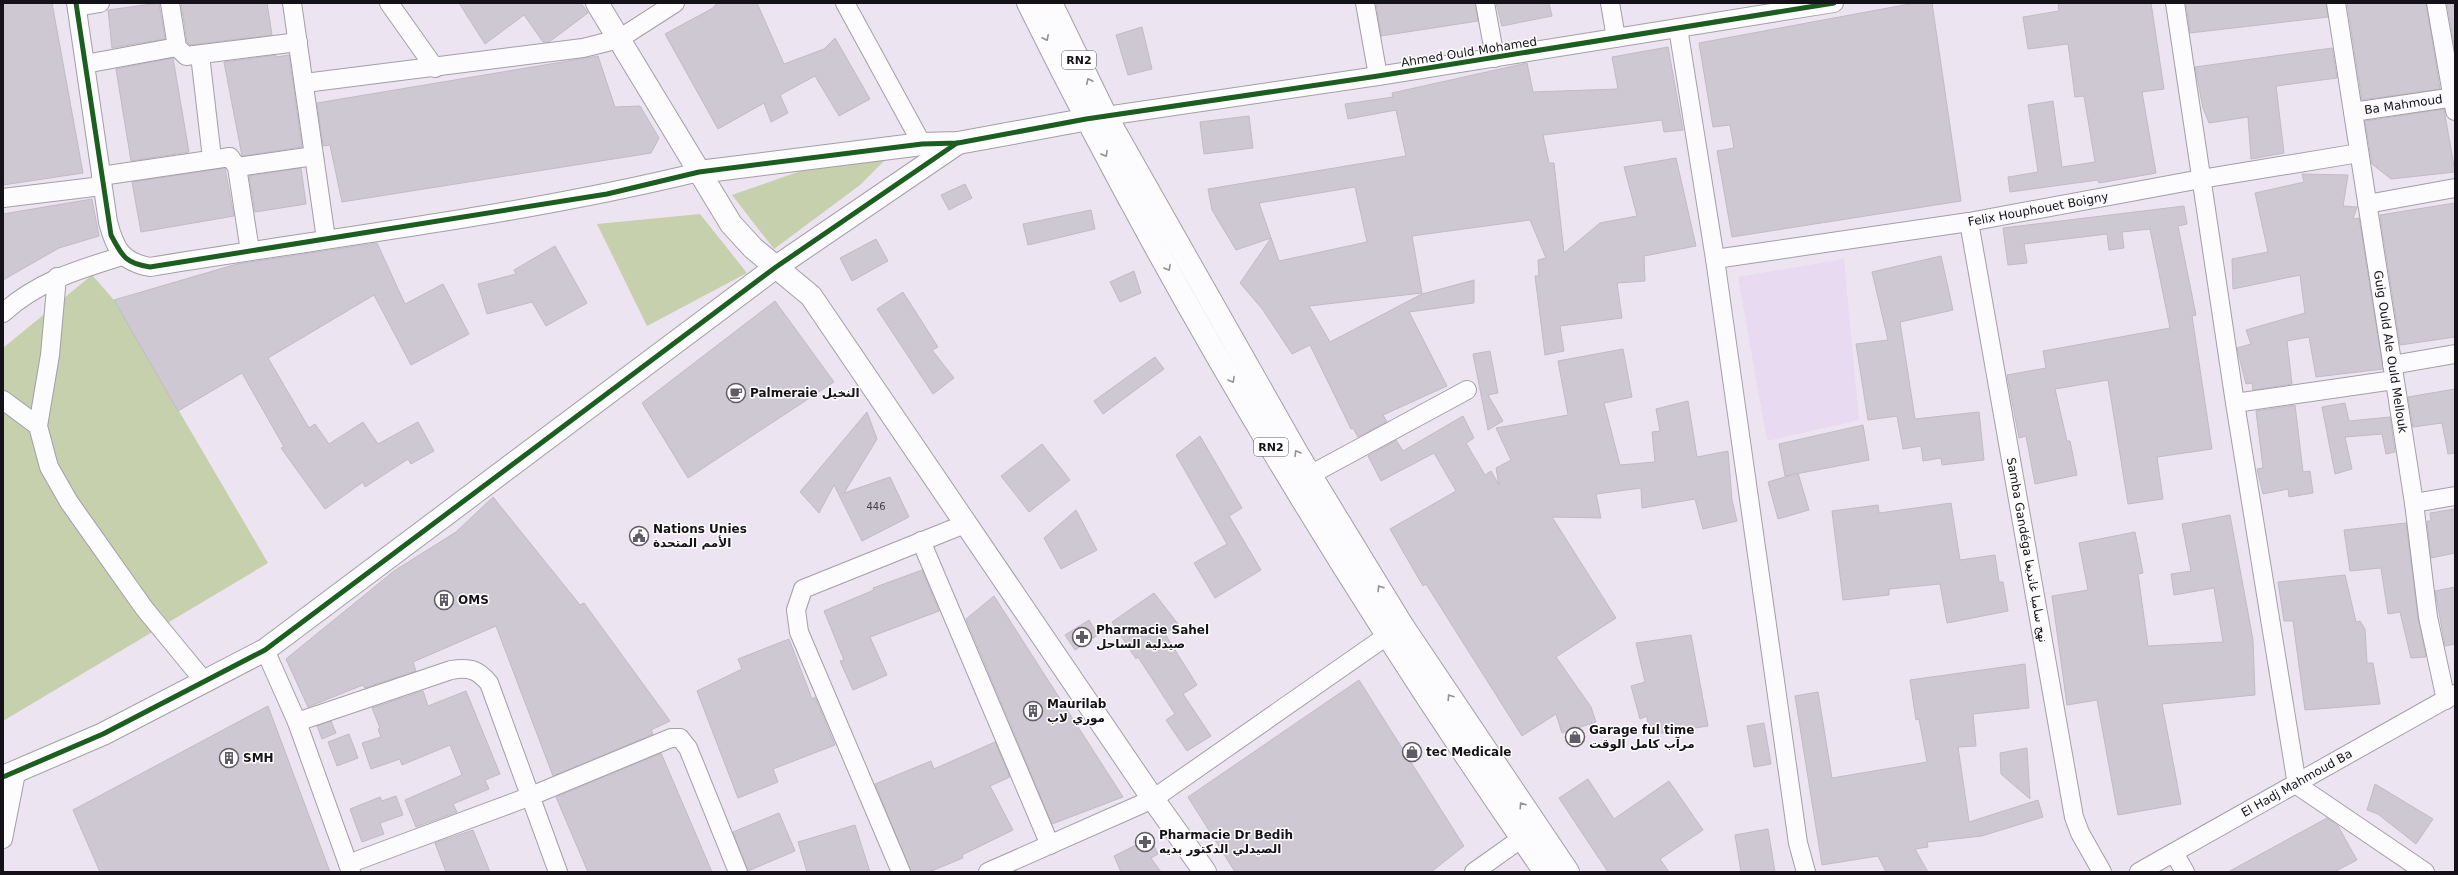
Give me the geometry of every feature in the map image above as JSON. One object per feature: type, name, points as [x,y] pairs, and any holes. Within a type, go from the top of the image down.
[{"type":"main road","points":[[597,3],[731,224],[776,267],[811,296],[964,524],[1205,872]]},
{"type":"main road","name":"RN2","points":[[1028,3],[1310,475],[1394,631]]},
{"type":"main road","name":"RN2","points":[[1051,3],[1096,118],[1199,324],[1309,511],[1394,631],[1529,833],[1568,872]]},
{"type":"main road","points":[[699,172],[922,144],[958,143],[1096,118]]},
{"type":"main road","points":[[9,775],[103,734],[265,650],[776,267],[958,143]]},
{"type":"main road","name":"RN2","points":[[1529,833],[1545,872]]},
{"type":"street","points":[[100,3],[77,5],[101,181],[111,235],[122,256],[134,264],[150,267],[326,238],[488,215],[607,194],[699,172]]},
{"type":"street","points":[[170,3],[178,47],[186,56],[298,42]]},
{"type":"street","points":[[292,3],[305,83],[326,238]]},
{"type":"street","points":[[389,3],[435,68]]},
{"type":"street","points":[[305,83],[435,68],[583,48],[619,39],[675,3]]},
{"type":"street","points":[[845,3],[922,144]]},
{"type":"street","points":[[1365,3],[1378,76]]},
{"type":"street","points":[[1485,3],[1495,58]]},
{"type":"street","points":[[1610,3],[1616,38]]},
{"type":"street","name":"Ahmed Ould Mohamed","points":[[1096,118],[1495,58],[1678,28],[1779,7],[1834,3]]},
{"type":"street","points":[[2175,3],[2235,403],[2297,785],[2425,872]]},
{"type":"street","name":"Guig Ould Ale Ould Mellouk","points":[[2336,3],[2414,503],[2428,617],[2451,697]]},
{"type":"street","points":[[2436,3],[2454,102]]},
{"type":"street","points":[[1678,28],[1715,259],[1792,803],[1798,842],[1806,872]]},
{"type":"street","points":[[85,64],[178,47]]},
{"type":"street","points":[[200,55],[212,158]]},
{"type":"street","name":"Ba Mahmoud","points":[[2353,112],[2454,102]]},
{"type":"street","name":"Felix Houphouet Boigny","points":[[1715,259],[1970,222],[2201,179],[2359,154]]},
{"type":"street","points":[[237,167],[314,156]]},
{"type":"street","points":[[3,198],[101,181],[212,158],[230,157],[237,167],[250,251]]},
{"type":"street","points":[[2367,204],[2455,188]]},
{"type":"street","name":"Samba Gandéga نهج سامبا غانديغا","points":[[1970,222],[2074,817],[2080,833],[2102,872]]},
{"type":"street","points":[[3,313],[16,301],[57,277],[122,256]]},
{"type":"street","points":[[57,277],[50,355],[38,426],[49,466],[69,502],[144,608],[204,681]]},
{"type":"street","points":[[2235,403],[2393,373],[2455,354]]},
{"type":"street","points":[[1310,475],[1467,390]]},
{"type":"street","points":[[3,400],[38,426]]},
{"type":"street","points":[[2414,503],[2455,496]]},
{"type":"street","points":[[901,872],[799,632],[796,610],[803,589],[964,524]]},
{"type":"street","points":[[921,541],[1050,845]]},
{"type":"street","points":[[988,872],[1153,799],[1394,631]]},
{"type":"street","points":[[265,650],[297,722],[350,868],[531,796],[671,738],[680,738],[688,748],[738,872]]},
{"type":"street","points":[[297,722],[451,670],[467,668],[479,671],[489,683],[558,872]]},
{"type":"street","name":"El Hadj Mahmoud Ba","points":[[2139,872],[2297,785],[2451,697]]},
{"type":"street","points":[[3,839],[9,775]]},
{"type":"street","points":[[1474,872],[1529,833]]},
{"type":"street","points":[[2174,852],[2185,872]]},
{"type":"shaded area","points":[[1844,259],[1859,420],[1767,441],[1738,277]]},
{"type":"green space","points":[[886,159],[860,185],[774,249],[732,195],[832,160]]},
{"type":"green space","points":[[700,214],[747,273],[647,326],[597,224]]},
{"type":"green space","points":[[92,275],[114,300],[268,563],[3,721],[3,348]]},
{"type":"building","points":[[3,3],[52,3],[83,173],[3,185]]},
{"type":"building","points":[[159,3],[165,39],[112,48],[108,10]]},
{"type":"building","points":[[181,3],[267,3],[272,35],[190,45],[187,42]]},
{"type":"building","points":[[459,3],[581,3],[588,13],[549,42],[543,42],[524,15],[485,44]]},
{"type":"building","points":[[717,3],[757,3],[784,64],[824,49],[835,38],[870,99],[839,116],[815,76],[780,95],[788,113],[771,122],[764,103],[718,129],[665,34],[713,8]]},
{"type":"building","points":[[1376,3],[1475,3],[1478,21],[1381,36]]},
{"type":"building","points":[[1496,3],[1549,3],[1552,16],[1502,26]]},
{"type":"building","points":[[1915,3],[1932,3],[1961,201],[1732,237],[1717,151],[1734,148],[1730,125],[1713,127],[1699,43]]},
{"type":"building","points":[[2058,3],[2151,3],[2164,89],[2142,92],[2156,173],[2099,183],[2098,180],[2010,192],[2008,177],[2038,172],[2028,105],[2053,101],[2062,167],[2095,162],[2084,96],[2075,97],[2068,44],[2028,49],[2023,17],[2059,11]]},
{"type":"building","points":[[2186,3],[2326,3],[2328,17],[2190,33]]},
{"type":"building","points":[[2347,3],[2426,3],[2440,89],[2362,100]]},
{"type":"building","points":[[2447,3],[2455,3],[2455,50]]},
{"type":"building","points":[[1142,27],[1152,69],[1128,75],[1116,35]]},
{"type":"building","points":[[1668,47],[1683,130],[1664,132],[1662,120],[1543,135],[1549,163],[1554,163],[1564,253],[1600,223],[1637,216],[1624,167],[1676,158],[1696,246],[1644,256],[1645,281],[1617,283],[1622,318],[1560,326],[1564,351],[1545,355],[1535,276],[1539,276],[1538,260],[1546,258],[1530,220],[1412,236],[1422,293],[1309,306],[1330,342],[1422,294],[1474,280],[1474,303],[1409,312],[1447,386],[1383,415],[1387,422],[1358,437],[1353,428],[1351,429],[1310,345],[1292,354],[1263,310],[1240,283],[1271,238],[1236,250],[1212,210],[1208,189],[1406,156],[1396,110],[1348,119],[1345,104],[1393,97],[1392,93],[1527,63],[1533,92],[1618,89],[1612,57]],"holes":[[[1355,187],[1367,242],[1279,261],[1259,203]]]},
{"type":"building","points":[[2332,48],[2337,78],[2276,86],[2284,153],[2251,159],[2248,117],[2209,123],[2203,108],[2195,67]]},
{"type":"building","points":[[276,55],[276,57],[289,55],[302,147],[242,156],[224,62]]},
{"type":"building","points":[[598,56],[615,107],[640,106],[659,138],[651,153],[342,202],[330,145],[323,146],[317,103]]},
{"type":"building","points":[[173,58],[189,152],[131,161],[116,69]]},
{"type":"building","points":[[2444,109],[2455,172],[2391,179],[2372,164],[2365,121]]},
{"type":"building","points":[[1249,116],[1253,148],[1204,154],[1200,122]]},
{"type":"building","points":[[225,168],[234,216],[141,232],[132,182]]},
{"type":"building","points":[[301,168],[306,204],[255,212],[249,176]]},
{"type":"building","points":[[2302,174],[2348,175],[2343,206],[2357,207],[2353,219],[2359,218],[2383,369],[2316,377],[2309,337],[2287,341],[2292,384],[2253,390],[2252,383],[2246,384],[2237,348],[2251,344],[2246,330],[2305,313],[2300,275],[2233,289],[2232,259],[2268,252],[2255,193],[2304,182]]},
{"type":"building","points":[[965,184],[972,198],[949,210],[941,195]]},
{"type":"building","points":[[92,199],[99,236],[59,248],[3,280],[3,214]]},
{"type":"building","points":[[2455,203],[2455,337],[2400,345],[2380,215]]},
{"type":"building","points":[[2184,206],[2187,224],[2178,226],[2196,315],[2192,316],[2212,449],[2157,457],[2163,499],[2128,504],[2108,380],[2055,389],[2067,441],[2070,441],[2077,475],[2035,484],[2026,436],[2019,438],[2007,375],[2046,368],[2043,351],[2170,328],[2150,229],[2122,232],[2124,248],[2109,250],[2107,234],[2024,244],[2027,263],[2008,265],[2003,228]]},
{"type":"building","points":[[1091,210],[1095,229],[1028,245],[1023,224]]},
{"type":"building","points":[[876,239],[888,261],[852,281],[840,258]]},
{"type":"building","points":[[377,243],[405,304],[443,284],[469,334],[411,365],[374,295],[268,358],[309,428],[315,424],[329,444],[363,422],[378,444],[418,422],[434,451],[411,464],[408,459],[365,487],[363,482],[325,509],[281,448],[284,447],[242,373],[178,411],[114,300],[237,264]]},
{"type":"building","points":[[555,246],[587,303],[546,326],[532,302],[487,314],[478,284],[516,274],[514,270]]},
{"type":"building","points":[[1941,256],[1953,310],[1900,322],[1915,419],[1979,412],[1984,460],[1942,465],[1941,458],[1923,461],[1921,446],[1903,449],[1897,416],[1868,420],[1856,344],[1888,340],[1872,272]]},
{"type":"building","points":[[1134,271],[1141,293],[1120,302],[1110,282]]},
{"type":"building","points":[[903,292],[938,347],[932,350],[954,378],[933,394],[877,309]]},
{"type":"building","name":"Palmeraie النخيل","points":[[775,301],[834,382],[688,478],[642,403]]},
{"type":"building","points":[[1623,349],[1632,397],[1604,403],[1620,465],[1655,462],[1652,432],[1660,431],[1656,409],[1688,401],[1697,457],[1728,451],[1732,500],[1737,521],[1703,529],[1695,499],[1642,508],[1641,488],[1596,494],[1601,518],[1552,517],[1616,618],[1556,657],[1591,707],[1596,722],[1562,733],[1556,714],[1522,736],[1426,584],[1423,586],[1390,529],[1456,491],[1434,453],[1381,481],[1368,456],[1396,440],[1403,451],[1463,416],[1474,438],[1466,443],[1485,475],[1491,471],[1499,485],[1496,468],[1511,460],[1496,428],[1568,415],[1558,361]]},
{"type":"building","points":[[1490,351],[1498,393],[1488,395],[1503,421],[1488,430],[1473,354]]},
{"type":"building","points":[[1155,357],[1164,369],[1103,414],[1094,401]]},
{"type":"building","points":[[2455,389],[2455,453],[2448,454],[2442,423],[2413,427],[2408,397]]},
{"type":"building","points":[[2345,403],[2349,421],[2390,417],[2395,452],[2386,454],[2382,434],[2345,437],[2352,469],[2335,474],[2322,407]]},
{"type":"building","points":[[2295,405],[2303,472],[2310,471],[2313,493],[2289,497],[2288,489],[2263,494],[2257,469],[2263,468],[2256,411]]},
{"type":"building","points":[[867,412],[877,439],[844,493],[890,477],[909,517],[862,541],[834,485],[819,513],[800,492]]},
{"type":"building","points":[[1863,425],[1869,460],[1785,476],[1779,444]]},
{"type":"building","points":[[1200,436],[1242,508],[1229,516],[1261,570],[1215,598],[1194,563],[1227,544],[1176,455]]},
{"type":"building","points":[[1042,444],[1070,480],[1029,512],[1001,476]]},
{"type":"building","points":[[1798,473],[1809,510],[1778,519],[1768,482]]},
{"type":"building","points":[[493,497],[580,605],[584,603],[670,721],[651,730],[653,734],[553,776],[496,626],[413,662],[416,671],[365,688],[363,685],[308,707],[286,659],[394,571],[456,532]]},
{"type":"building","points":[[1951,503],[1960,560],[1995,555],[1999,582],[2003,582],[2008,611],[1947,623],[1940,584],[1889,589],[1889,595],[1843,600],[1832,511],[1878,505],[1879,513]]},
{"type":"building","points":[[2455,509],[2455,553],[2431,558],[2427,521],[2431,521],[2430,513]]},
{"type":"building","points":[[1076,510],[1097,550],[1061,569],[1044,538]]},
{"type":"building","points":[[2230,515],[2253,640],[2255,695],[2162,704],[2181,804],[2118,815],[2097,700],[2067,705],[2052,596],[2088,590],[2079,543],[2135,532],[2143,573],[2138,574],[2148,646],[2223,642],[2214,588],[2174,595],[2171,574],[2191,571],[2182,524]]},
{"type":"building","points":[[2406,523],[2418,618],[2426,657],[2411,658],[2400,612],[2388,614],[2381,568],[2350,571],[2344,530]]},
{"type":"building","points":[[922,570],[939,611],[870,637],[887,675],[853,690],[840,661],[844,660],[824,611],[874,590],[873,588]]},
{"type":"building","points":[[2345,575],[2356,622],[2360,621],[2365,629],[2367,663],[2373,663],[2380,704],[2305,710],[2293,621],[2284,621],[2278,582]]},
{"type":"building","points":[[2455,587],[2455,644],[2445,646],[2435,591]]},
{"type":"building","points":[[1154,593],[1178,624],[1165,634],[1197,685],[1183,694],[1211,736],[1187,751],[1166,720],[1175,714],[1138,657],[1136,659],[1112,622]]},
{"type":"building","name":"Maurilab موري لاب","points":[[994,596],[1123,797],[1052,824],[966,619]]},
{"type":"building","points":[[1089,620],[1098,635],[1075,650],[1065,635]]},
{"type":"building","points":[[1691,635],[1708,726],[1649,735],[1647,716],[1640,719],[1631,686],[1645,682],[1636,643]]},
{"type":"building","points":[[789,639],[812,699],[815,697],[835,745],[773,769],[778,782],[738,798],[697,691],[742,669],[738,659]]},
{"type":"building","points":[[2025,664],[2029,708],[1973,714],[1976,746],[1958,747],[1969,822],[2038,800],[2043,817],[1982,836],[1927,842],[1928,847],[1915,849],[1928,872],[1886,872],[1878,856],[1822,865],[1795,696],[1818,692],[1832,778],[1927,762],[1919,719],[1916,720],[1910,680]]},
{"type":"building","points":[[1359,680],[1464,846],[1431,872],[1235,872],[1188,797]]},
{"type":"building","points":[[423,691],[428,706],[466,691],[500,774],[485,780],[489,789],[453,804],[457,812],[416,827],[405,800],[462,775],[450,745],[402,765],[400,759],[371,769],[362,743],[381,737],[378,729],[380,728],[372,708]]},
{"type":"building","name":"SMH","points":[[268,706],[330,872],[100,872],[73,810]]},
{"type":"building","points":[[331,721],[336,733],[322,739],[317,726]]},
{"type":"building","points":[[1764,723],[1771,764],[1754,767],[1747,726]]},
{"type":"building","points":[[349,734],[358,758],[337,766],[328,742]]},
{"type":"building","points":[[995,742],[1010,777],[990,786],[1013,830],[962,855],[963,858],[929,872],[911,872],[875,784],[931,761],[934,769]]},
{"type":"building","points":[[2027,748],[2030,799],[2001,774],[2000,753]]},
{"type":"building","points":[[661,753],[712,872],[588,872],[556,797]]},
{"type":"building","points":[[1588,779],[1614,819],[1669,781],[1703,830],[1660,859],[1669,872],[1608,872],[1559,798]]},
{"type":"building","points":[[2375,784],[2433,819],[2416,844],[2378,814],[2367,810]]},
{"type":"building","points":[[396,796],[403,815],[380,823],[384,834],[362,842],[350,809],[380,797],[382,801]]},
{"type":"building","points":[[779,813],[795,851],[748,871],[733,832]]},
{"type":"building","points":[[2327,818],[2338,826],[2357,860],[2334,872],[2228,872]]},
{"type":"building","points":[[855,825],[870,872],[807,872],[798,842]]},
{"type":"building","points":[[1768,829],[1775,872],[1741,872],[1735,835]]},
{"type":"building","points":[[473,830],[490,872],[446,872],[435,843]]},
{"type":"building","points":[[1150,838],[1158,854],[1151,858],[1161,872],[1121,872],[1114,856]]},
{"type":"cycle path","points":[[76,3],[111,235],[125,257],[130,261],[150,267],[607,194],[699,172],[922,144],[958,143],[1086,119],[1378,76],[1834,3]]},
{"type":"cycle path","points":[[3,777],[103,734],[265,650],[776,267],[957,143]]},
{"type":"place","name":"Palmeraie النخيل","points":[[736,393]]},
{"type":"place","name":"Nations Unies الأمم المتحدة","points":[[639,536]]},
{"type":"place","name":"OMS","points":[[444,600]]},
{"type":"place","name":"Pharmacie Sahel صيدلية الساحل","points":[[1082,637]]},
{"type":"place","name":"Maurilab موري لاب","points":[[1033,711]]},
{"type":"place","name":"Garage ful time مرآب كامل الوقت","points":[[1575,737]]},
{"type":"place","name":"tec Medicale","points":[[1412,752]]},
{"type":"place","name":"SMH","points":[[229,758]]},
{"type":"place","name":"Pharmacie Dr Bedih الصيدلي الدكتور بديه","points":[[1145,842]]}]
